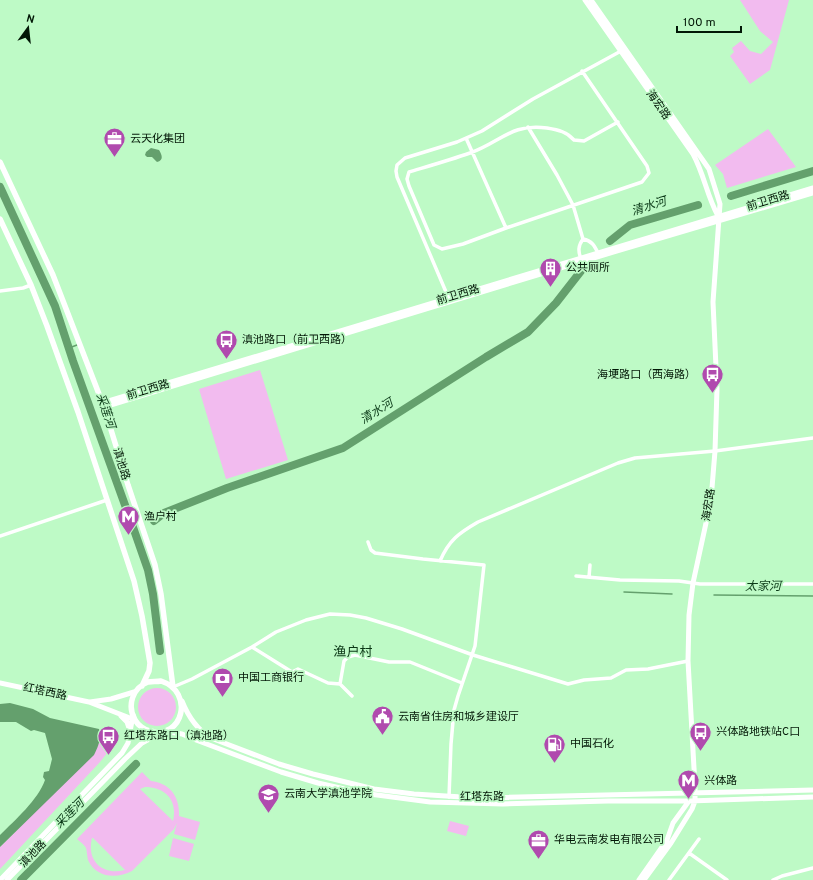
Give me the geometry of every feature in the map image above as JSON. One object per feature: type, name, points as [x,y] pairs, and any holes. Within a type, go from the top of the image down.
[{"type":"main road","name":"海宏路","points":[[585,0],[623,50],[709,170],[720,204],[713,302],[717,389],[715,451],[711,500],[689,615],[688,661],[695,786],[694,793]]},
{"type":"main road","name":"海宏路","points":[[591,0],[693,154],[700,167],[713,206],[719,218]]},
{"type":"main road","name":"滇池路","points":[[0,162],[53,275],[103,405],[155,565],[161,594],[173,687]]},
{"type":"main road","name":"前卫西路","points":[[103,405],[719,218],[813,188]]},
{"type":"main road","name":"前卫西路","points":[[719,218],[813,193]]},
{"type":"main road","points":[[0,219],[31,286],[47,326],[134,582],[142,616],[150,663],[149,671],[142,686]]},
{"type":"main road","points":[[89,702],[111,699],[134,692],[149,682],[160,681],[168,683],[173,687],[181,698],[182,709],[179,720],[173,726],[164,731],[154,732],[137,724],[133,718],[132,705],[134,692]]},
{"type":"main road","name":"红塔西路","points":[[0,683],[89,702]]},
{"type":"main road","name":"红塔东路","points":[[181,698],[190,718],[205,734],[243,751],[279,764],[341,782],[374,789],[414,794],[478,798],[813,790]]},
{"type":"main road","points":[[89,702],[133,718]]},
{"type":"main road","points":[[120,714],[127,722],[130,732]]},
{"type":"main road","name":"滇池路","points":[[0,880],[122,753],[128,743],[133,718]]},
{"type":"main road","name":"滇池路","points":[[7,880],[125,759],[142,743],[164,731]]},
{"type":"main road","name":"红塔东路","points":[[164,731],[182,734],[271,769],[315,782],[362,793],[404,799],[436,802],[503,804],[608,801],[692,801],[813,797]]},
{"type":"main road","points":[[644,880],[671,843],[692,808],[694,793]]},
{"type":"main road","points":[[639,880],[667,840],[673,823],[682,809],[692,801]]},
{"type":"street","points":[[449,300],[397,177],[397,165],[405,158],[466,138],[482,131],[533,99],[623,50]]},
{"type":"street","points":[[582,72],[618,122],[648,166],[649,173],[642,182],[463,244],[442,249],[434,245],[408,186],[407,179],[409,172],[472,152],[512,131],[528,127],[560,130],[569,134],[574,140],[584,141],[618,122]]},
{"type":"street","points":[[528,127],[573,205],[583,239],[578,251],[581,260]]},
{"type":"street","points":[[466,138],[506,228]]},
{"type":"street","points":[[583,239],[589,240],[593,243],[599,254]]},
{"type":"street","points":[[0,291],[31,286]]},
{"type":"street","points":[[440,561],[453,539],[478,522],[618,463],[635,458],[715,451],[813,438]]},
{"type":"street","points":[[0,536],[107,500]]},
{"type":"street","points":[[368,542],[371,550],[375,553],[484,565],[475,646],[454,710],[449,797]]},
{"type":"street","points":[[589,577],[590,565]]},
{"type":"street","points":[[576,576],[694,583],[813,584]]},
{"type":"street","points":[[173,687],[252,647],[276,632],[306,620],[330,614],[350,615],[366,618],[402,629],[473,655],[568,684],[584,680],[611,678],[626,670],[648,669],[688,661]]},
{"type":"street","points":[[252,647],[292,672],[298,669],[328,683],[340,684],[352,696]]},
{"type":"street","points":[[340,684],[344,661],[348,657],[356,655],[389,662],[410,662],[462,683]]},
{"type":"street","points":[[669,880],[699,839]]},
{"type":"street","points":[[689,853],[727,880]]},
{"type":"street","points":[[773,880],[813,868]]},
{"type":"shaded area","points":[[740,0],[789,0],[770,70],[750,84],[730,56],[734,52],[732,48],[741,41],[750,51],[761,54],[773,42],[760,31]]},
{"type":"shaded area","points":[[768,129],[796,167],[727,188],[723,174],[715,165]]},
{"type":"shaded area","points":[[151,148],[159,150],[162,157],[161,160],[157,162],[152,157],[147,157],[145,155]]},
{"type":"shaded area","points":[[260,370],[288,460],[226,479],[199,389]]},
{"type":"shaded area","points":[[157,688],[167,691],[173,697],[176,707],[173,717],[167,723],[157,726],[147,723],[141,717],[138,707],[141,697],[147,691]]},
{"type":"shaded area","points":[[10,703],[33,709],[50,718],[99,729],[100,739],[94,755],[0,847],[0,835],[26,809],[37,795],[45,780],[43,777],[44,772],[49,771],[52,759],[45,733],[34,730],[31,731],[16,722],[0,722],[0,704]]},
{"type":"shaded area","points":[[99,729],[111,748],[100,762],[0,869],[0,847],[45,802],[101,733]]},
{"type":"shaded area","points":[[142,772],[151,781],[164,785],[172,792],[178,803],[179,816],[200,822],[195,840],[174,834],[177,823],[174,829],[132,871],[126,874],[114,876],[101,874],[92,866],[88,860],[85,847],[77,839]],"holes":[[[145,787],[159,789],[168,796],[174,807],[173,821],[140,789]],[[93,838],[125,870],[110,871],[103,869],[98,865],[92,854]]]},
{"type":"shaded area","points":[[450,821],[469,826],[466,836],[447,831]]},
{"type":"shaded area","points":[[173,838],[194,844],[189,861],[169,856]]},
{"type":"waterway","name":"清水河","points":[[731,196],[813,171]]},
{"type":"waterway","name":"采莲河","points":[[0,187],[55,306],[73,361],[148,570],[153,594],[160,651]]},
{"type":"waterway","name":"清水河","points":[[610,241],[630,225],[698,205]]},
{"type":"waterway","name":"清水河","points":[[154,521],[164,513],[227,488],[343,448],[528,332],[556,303],[581,271]]},
{"type":"waterway","points":[[69,348],[77,345]]},
{"type":"waterway","name":"太家河","points":[[624,592],[672,594]]},
{"type":"waterway","name":"太家河","points":[[714,595],[813,596]]},
{"type":"waterway","name":"采莲河","points":[[21,880],[136,764]]},
{"type":"place","name":"云天化集团","points":[[114,158]]},
{"type":"place","name":"公共厕所","points":[[551,288]]},
{"type":"place","name":"滇池路口（前卫西路）","points":[[227,360]]},
{"type":"place","name":"海埂路口（西海路）","points":[[712,394]]},
{"type":"place","name":"渔户村","points":[[128,536]]},
{"type":"place","name":"中国工商银行","points":[[223,698]]},
{"type":"place","name":"云南省住房和城乡建设厅","points":[[382,736]]},
{"type":"place","name":"兴体路地铁站C口","points":[[700,752]]},
{"type":"place","name":"红塔东路口（滇池路）","points":[[109,756]]},
{"type":"place","name":"中国石化","points":[[555,764]]},
{"type":"place","name":"兴体路","points":[[689,800]]},
{"type":"place","name":"云南大学滇池学院","points":[[268,814]]},
{"type":"place","name":"华电云南发电有限公司","points":[[538,860]]},
{"type":"district","name":"渔户村","points":[[353,653]]}]
